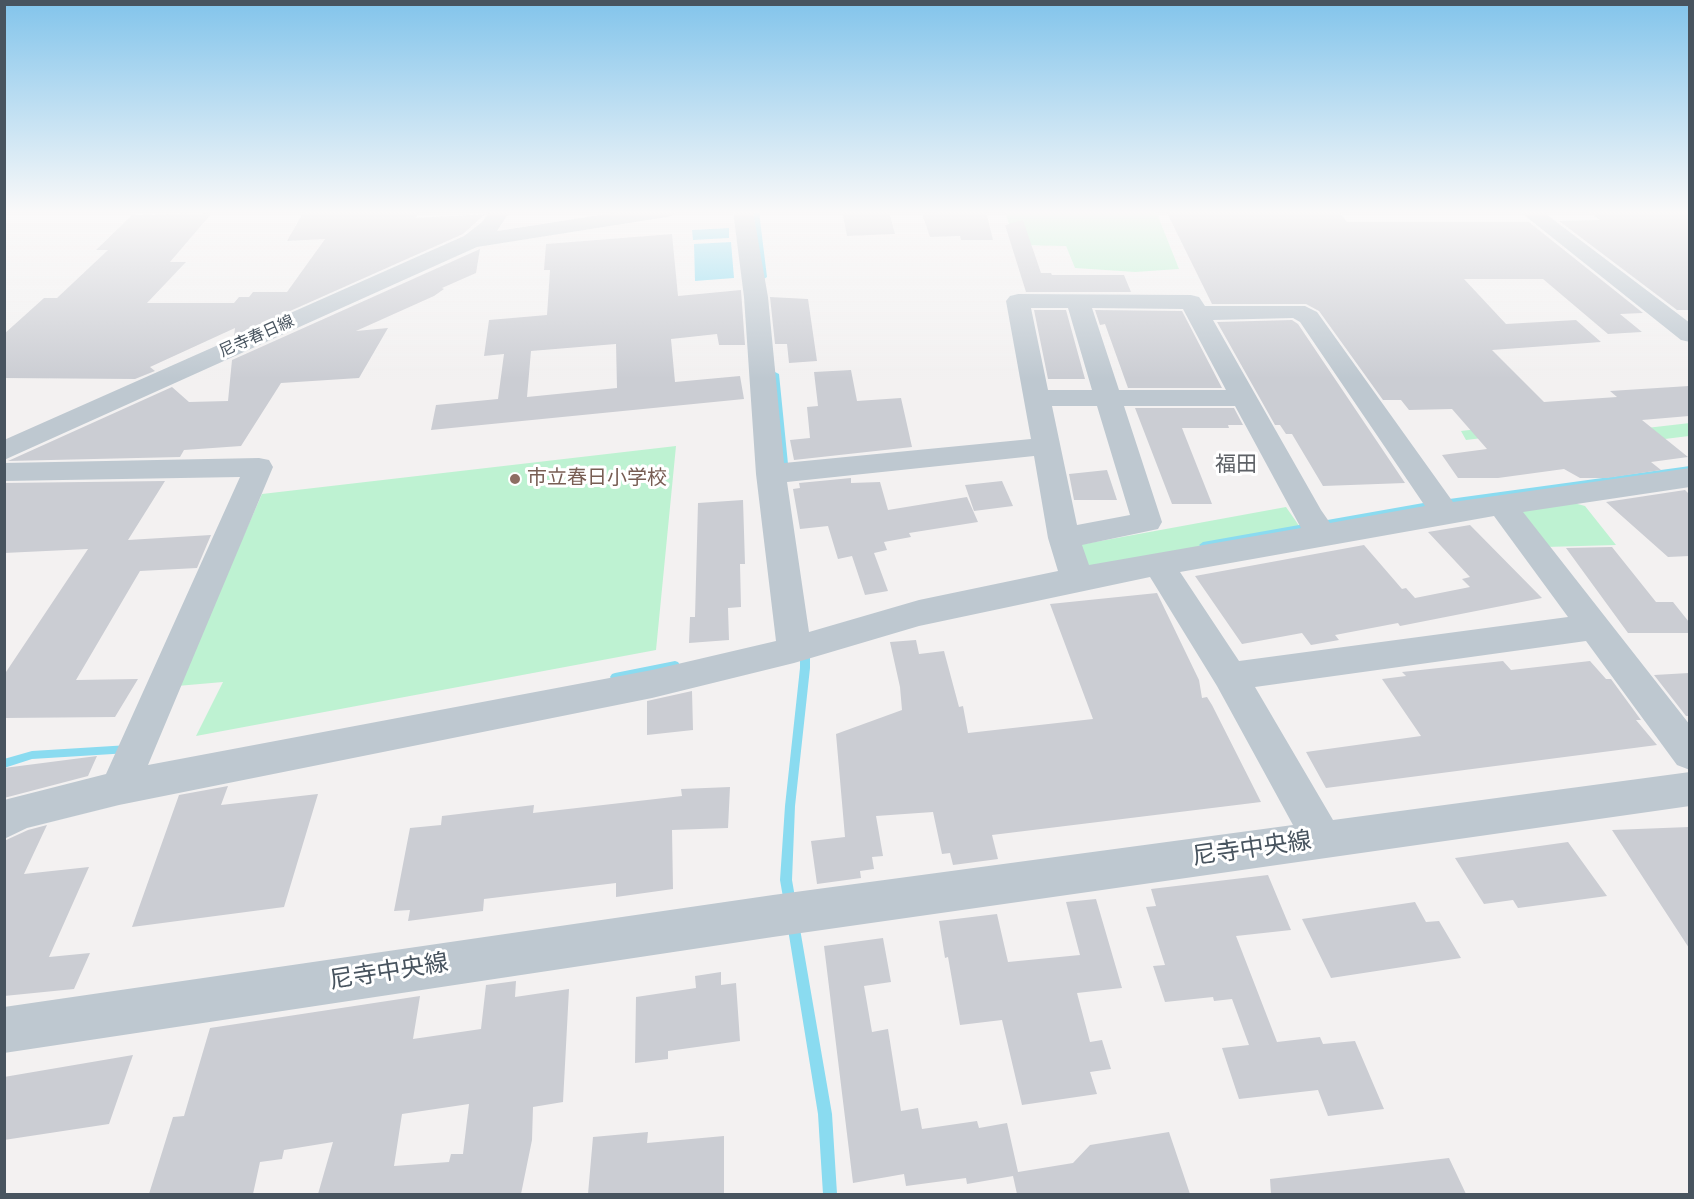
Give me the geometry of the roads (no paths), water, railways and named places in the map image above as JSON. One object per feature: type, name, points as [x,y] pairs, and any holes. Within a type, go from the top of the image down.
[{"type":"street","name":"尼寺春日線","points":[[4,451],[414,267]]},
{"type":"street","points":[[751,267],[782,473],[800,641]]},
{"type":"street","points":[[1601,267],[1689,335]]},
{"type":"street","points":[[1071,560],[1018,302],[1191,302],[1316,525]]},
{"type":"street","points":[[4,821],[130,762],[652,684],[800,641],[919,613],[1071,560],[1147,522],[1078,302]]},
{"type":"street","points":[[1197,313],[1297,311],[1309,317],[1440,506]]},
{"type":"street","points":[[1037,398],[1243,398]]},
{"type":"street","points":[[782,473],[1046,446]]},
{"type":"street","points":[[4,472],[259,467],[130,762]]},
{"type":"street","points":[[1071,560],[1159,566],[1316,525],[1440,506],[1501,504],[1689,477]]},
{"type":"street","points":[[1501,504],[1689,754]]},
{"type":"street","points":[[1159,566],[1230,676],[1323,840]]},
{"type":"street","points":[[1230,676],[1594,627]]},
{"type":"street","name":"尼寺中央線","points":[[4,1030],[773,916],[1689,789]]},
{"type":"water","points":[[695,267],[733,267],[734,278],[695,281]]},
{"type":"waterway","points":[[763,267],[764,277]]},
{"type":"waterway","points":[[775,374],[785,474]]},
{"type":"waterway","points":[[1442,503],[1690,468]]},
{"type":"waterway","points":[[1203,545],[1429,505]]},
{"type":"waterway","points":[[790,903],[786,880],[790,806],[805,668],[805,648]]},
{"type":"waterway","points":[[615,677],[675,665]]},
{"type":"waterway","points":[[4,764],[32,755],[129,749]]},
{"type":"waterway","points":[[793,923],[825,1114],[830,1194]]},
{"type":"place","name":"市立春日小学校","points":[[515,479]]},
{"type":"district","name":"福田","points":[[1236,466]]}]
